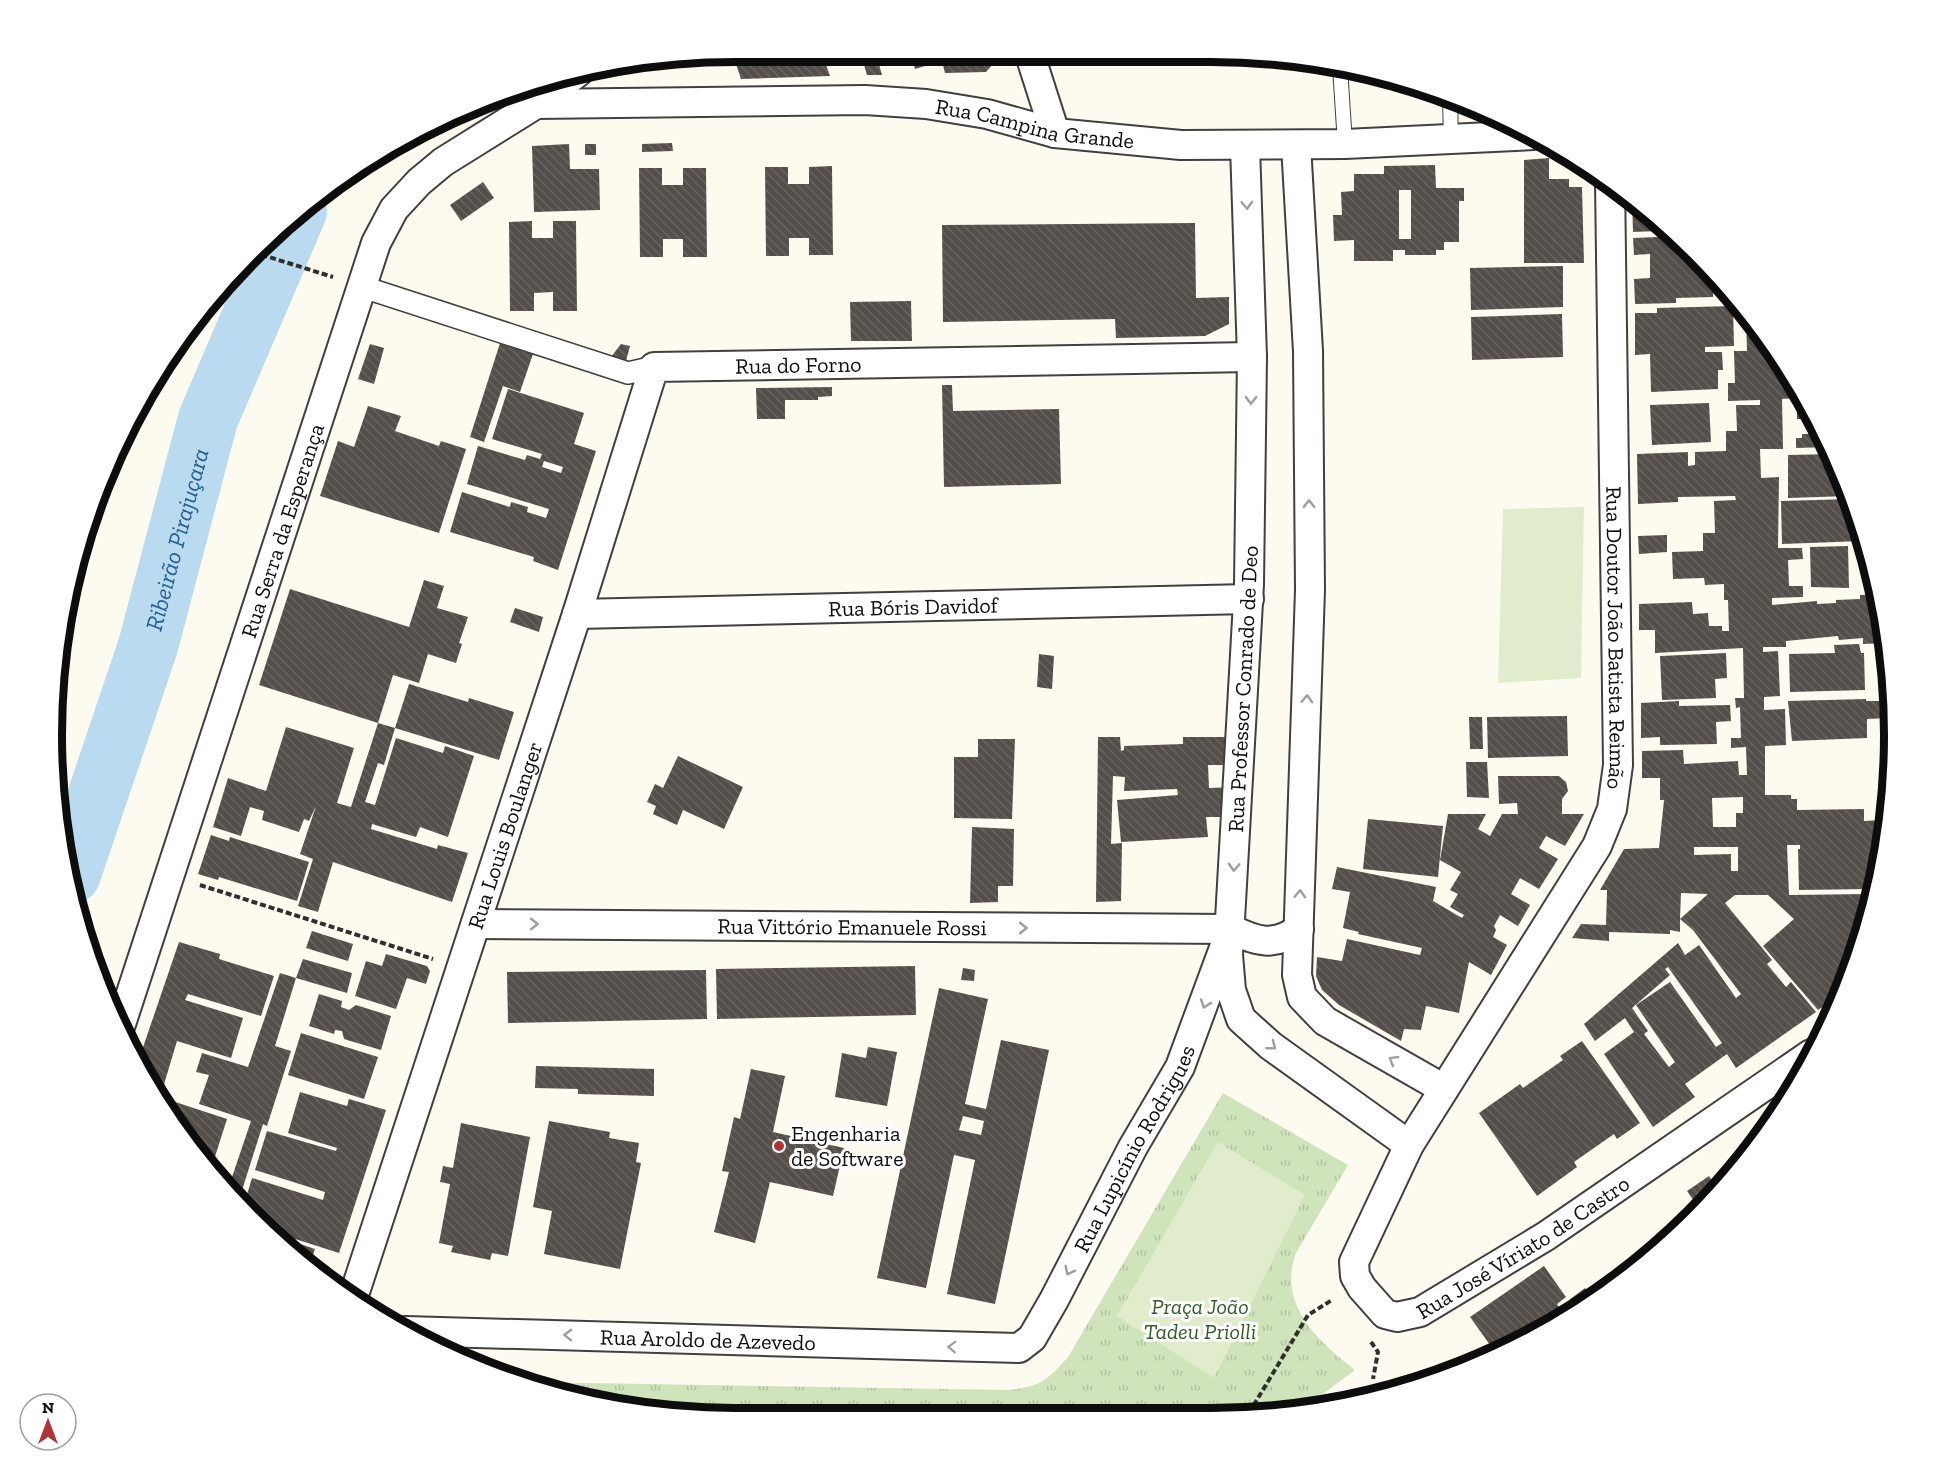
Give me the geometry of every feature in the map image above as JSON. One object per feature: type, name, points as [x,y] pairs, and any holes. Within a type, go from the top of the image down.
[{"type":"street","points":[[1032,62],[1055,133]]},
{"type":"street","name":"Rua Serra da Esperança","points":[[124,1018],[360,286],[376,243],[394,209],[419,182],[443,162],[536,104],[563,84]]},
{"type":"street","name":"Rua Campina Grande","points":[[536,104],[865,99],[926,104],[977,113],[1055,133],[1123,141],[1245,146],[1517,136]]},
{"type":"street","points":[[1296,145],[1308,351],[1310,590],[1297,975],[1302,997],[1324,1021],[1444,1089]]},
{"type":"street","name":"Rua Professor Conrado de Deo","points":[[1245,146],[1252,357],[1249,599],[1228,955],[1231,990],[1241,1019],[1271,1046],[1409,1145]]},
{"type":"street","name":"Rua Doutor João Batista Reimão","points":[[1409,1145],[1597,846],[1612,809],[1618,765],[1610,194]]},
{"type":"street","name":"Rua do Forno","points":[[360,286],[628,373],[654,367],[1252,357]]},
{"type":"street","name":"Rua Louis Boulanger","points":[[355,1291],[577,614],[654,367]]},
{"type":"street","name":"Rua Bóris Davidof","points":[[577,614],[1249,599]]},
{"type":"street","name":"Rua Vittório Emanuele Rossi","points":[[476,924],[1231,929]]},
{"type":"street","points":[[1231,929],[1249,938],[1271,942],[1284,940],[1299,929]]},
{"type":"street","name":"Rua Lupicínio Rodrigues","points":[[1011,1348],[1025,1345],[1032,1338],[1133,1147],[1180,1067],[1231,929]]},
{"type":"street","name":"Rua José Víriato de Castro","points":[[1409,1145],[1354,1262],[1355,1276],[1362,1288],[1385,1314],[1397,1317],[1420,1312],[1546,1236],[1798,1063]]},
{"type":"street","name":"Rua Aroldo de Azevedo","points":[[423,1332],[1011,1348]]},
{"type":"lane","points":[[1340,74],[1345,144]]},
{"type":"lane","points":[[1450,106],[1451,139]]},
{"type":"path","points":[[263,255],[327,275]]},
{"type":"path","points":[[170,875],[462,968]]},
{"type":"path","points":[[1253,1407],[1308,1315],[1332,1300]]},
{"type":"green space","points":[[1584,507],[1581,678],[1498,683],[1503,509]]},
{"type":"green space","name":"Praça João Tadeu Priolli","points":[[1223,1093],[1348,1165],[1296,1253],[1292,1272],[1292,1289],[1304,1320],[1328,1347],[1355,1370],[1314,1400],[1254,1407],[1210,1408],[691,1407],[604,1396],[549,1382],[1008,1390],[1029,1387],[1042,1381],[1068,1357]]},
{"type":"green space","points":[[1218,1142],[1305,1195],[1214,1378],[1117,1316]]},
{"type":"building","points":[[735,62],[825,62],[830,76],[741,79]]},
{"type":"building","points":[[863,62],[878,62],[882,75],[867,75]]},
{"type":"building","points":[[891,62],[903,63],[892,66]]},
{"type":"building","points":[[913,62],[939,62],[915,69]]},
{"type":"building","points":[[942,62],[995,62],[986,72],[945,73]]},
{"type":"building","points":[[672,143],[673,151],[642,152],[642,144]]},
{"type":"building","points":[[569,144],[570,169],[599,169],[600,210],[534,212],[532,146]]},
{"type":"building","points":[[585,144],[596,144],[596,155],[585,155]]},
{"type":"building","points":[[1549,158],[1549,179],[1569,179],[1569,187],[1582,187],[1584,263],[1524,263],[1524,160]]},
{"type":"building","points":[[1435,165],[1436,188],[1464,188],[1464,201],[1459,201],[1459,242],[1444,242],[1444,250],[1436,250],[1436,255],[1405,255],[1405,250],[1393,250],[1393,261],[1354,261],[1354,240],[1334,241],[1333,215],[1342,215],[1341,192],[1354,191],[1354,174],[1384,174],[1384,166]],"holes":[[[1399,190],[1411,190],[1411,239],[1399,239]]]},
{"type":"building","points":[[832,166],[833,255],[809,255],[809,238],[789,238],[789,256],[766,256],[765,167],[788,167],[788,184],[809,184],[809,167]]},
{"type":"building","points":[[639,168],[662,168],[662,185],[683,185],[683,168],[706,168],[707,257],[683,257],[683,239],[663,239],[663,257],[640,257]]},
{"type":"building","points":[[483,182],[494,198],[461,221],[450,205]]},
{"type":"building","points":[[1632,211],[1656,231],[1633,232]]},
{"type":"building","points":[[532,221],[532,238],[553,238],[553,221],[576,221],[577,311],[553,311],[553,292],[534,293],[534,311],[510,311],[509,222]]},
{"type":"building","points":[[1195,223],[1196,298],[1229,297],[1229,324],[1205,336],[1116,338],[1115,319],[943,322],[942,225]]},
{"type":"building","points":[[1658,233],[1713,288],[1713,297],[1676,298],[1676,303],[1635,304],[1634,279],[1650,278],[1650,254],[1634,255],[1633,238],[1658,237]]},
{"type":"building","points":[[1563,266],[1563,307],[1471,310],[1470,268]]},
{"type":"building","points":[[911,301],[912,341],[851,341],[850,302]]},
{"type":"building","points":[[1728,306],[1733,312],[1734,346],[1705,347],[1705,352],[1722,352],[1723,370],[1718,370],[1718,389],[1651,392],[1650,354],[1635,355],[1635,313],[1657,313],[1657,308]]},
{"type":"building","points":[[1562,314],[1563,357],[1472,360],[1471,317]]},
{"type":"building","points":[[1746,328],[1793,398],[1782,399],[1783,449],[1760,449],[1761,478],[1779,477],[1778,548],[1802,548],[1803,559],[1788,560],[1789,586],[1803,586],[1803,597],[1772,598],[1772,605],[1817,601],[1817,604],[1836,603],[1836,600],[1860,599],[1860,595],[1869,595],[1877,643],[1863,644],[1863,638],[1839,640],[1838,636],[1786,641],[1786,647],[1763,647],[1763,652],[1778,651],[1780,696],[1764,697],[1764,710],[1785,709],[1786,745],[1765,746],[1765,795],[1791,795],[1791,799],[1797,799],[1797,810],[1864,809],[1864,821],[1878,820],[1878,823],[1866,889],[1799,890],[1798,849],[1800,845],[1787,845],[1789,895],[1864,894],[1848,951],[1832,993],[1827,1004],[1818,1010],[1763,946],[1794,919],[1768,895],[1735,895],[1725,903],[1772,960],[1767,964],[1786,987],[1791,982],[1816,1012],[1736,1068],[1727,1054],[1685,1084],[1695,1097],[1653,1127],[1604,1054],[1634,1032],[1625,1018],[1595,1041],[1584,1024],[1678,943],[1685,955],[1699,945],[1736,998],[1741,994],[1693,930],[1680,919],[1680,932],[1670,930],[1670,934],[1609,932],[1609,941],[1572,938],[1581,924],[1606,925],[1607,890],[1600,890],[1624,849],[1659,848],[1664,800],[1660,800],[1660,778],[1642,778],[1642,751],[1683,750],[1684,764],[1738,761],[1739,775],[1747,775],[1746,747],[1731,748],[1731,738],[1741,738],[1740,707],[1736,708],[1735,698],[1744,698],[1743,648],[1655,653],[1655,630],[1639,630],[1639,604],[1692,602],[1693,614],[1708,613],[1709,626],[1722,626],[1722,631],[1729,631],[1728,600],[1724,600],[1724,584],[1705,585],[1704,578],[1673,579],[1672,552],[1703,551],[1703,533],[1715,533],[1714,501],[1736,500],[1735,496],[1678,497],[1678,502],[1638,504],[1637,454],[1688,452],[1688,466],[1695,465],[1695,452],[1726,451],[1726,431],[1737,431],[1736,405],[1760,405],[1760,400],[1728,401],[1728,383],[1735,383],[1734,351],[1747,351]],"holes":[[[1743,797],[1743,813],[1736,813],[1736,827],[1713,827],[1712,798]],[[1694,847],[1738,847],[1738,871],[1731,871],[1731,854],[1694,855]],[[1681,893],[1708,894],[1680,919]],[[1668,967],[1722,1043],[1716,1047],[1670,982],[1636,1005],[1675,1062],[1669,1067],[1644,1034],[1648,1031],[1632,1008],[1670,975],[1665,969]]]},
{"type":"building","points":[[500,343],[533,354],[520,392],[503,386],[484,442],[470,437]]},
{"type":"building","points":[[370,344],[384,348],[374,384],[358,379]]},
{"type":"building","points":[[621,344],[630,346],[626,361],[611,357]]},
{"type":"building","points":[[942,385],[952,385],[953,411],[1059,409],[1061,484],[944,487]]},
{"type":"building","points":[[832,387],[832,396],[818,397],[818,400],[785,400],[785,419],[757,419],[756,388]]},
{"type":"building","points":[[508,389],[584,413],[574,444],[596,451],[558,570],[533,561],[534,557],[450,532],[462,492],[510,507],[511,502],[528,507],[527,512],[546,518],[549,509],[467,484],[478,446],[525,460],[527,455],[540,459],[542,454],[492,439]],"holes":[[[544,461],[563,467],[561,473],[542,467]]]},
{"type":"building","points":[[1709,403],[1711,442],[1652,445],[1650,405]]},
{"type":"building","points":[[1797,405],[1804,419],[1797,419]]},
{"type":"building","points":[[368,406],[401,416],[395,431],[439,446],[441,441],[466,449],[439,533],[320,496],[338,441],[354,447]]},
{"type":"building","points":[[1802,434],[1812,434],[1819,447],[1796,448],[1796,438],[1802,438]]},
{"type":"building","points":[[1822,454],[1839,496],[1788,498],[1788,455]]},
{"type":"building","points":[[1840,499],[1855,541],[1782,544],[1781,501]]},
{"type":"building","points":[[1667,535],[1667,552],[1639,554],[1638,536]]},
{"type":"building","points":[[1848,546],[1849,588],[1811,587],[1810,547]]},
{"type":"building","points":[[424,580],[444,586],[437,608],[468,617],[459,643],[462,644],[456,663],[428,654],[419,683],[393,675],[378,723],[259,685],[290,589],[409,627]]},
{"type":"building","points":[[515,608],[543,617],[539,632],[510,622]]},
{"type":"building","points":[[1859,644],[1861,653],[1864,653],[1865,690],[1790,692],[1789,654],[1835,653],[1834,645]]},
{"type":"building","points":[[1726,653],[1727,678],[1715,679],[1716,698],[1662,700],[1660,656]]},
{"type":"building","points":[[1039,654],[1054,656],[1052,689],[1037,687]]},
{"type":"building","points":[[409,684],[468,702],[469,698],[514,712],[499,760],[395,728]]},
{"type":"building","points":[[1866,699],[1866,701],[1882,701],[1883,718],[1867,719],[1867,738],[1792,741],[1788,701]]},
{"type":"building","points":[[1679,701],[1679,706],[1730,705],[1731,721],[1716,722],[1717,744],[1660,745],[1660,737],[1641,738],[1641,703]]},
{"type":"building","points":[[1567,716],[1568,756],[1488,758],[1487,717]]},
{"type":"building","points":[[1469,717],[1482,717],[1483,749],[1470,749]]},
{"type":"building","points":[[378,723],[395,728],[384,765],[378,763],[365,802],[375,805],[396,738],[443,753],[445,746],[474,756],[448,837],[420,827],[416,837],[372,824],[371,829],[437,849],[438,845],[468,853],[452,902],[333,862],[318,912],[298,906],[313,859],[300,854],[316,806],[309,821],[304,819],[299,832],[262,820],[264,811],[250,807],[241,836],[213,827],[228,778],[266,791],[286,727],[354,748],[337,803],[351,807]]},
{"type":"building","points":[[1098,737],[1120,737],[1121,751],[1124,750],[1124,746],[1183,744],[1183,737],[1233,737],[1233,765],[1208,765],[1209,788],[1234,787],[1232,817],[1206,817],[1208,837],[1121,842],[1117,800],[1178,795],[1177,789],[1124,791],[1125,777],[1113,776],[1111,844],[1122,843],[1121,901],[1096,902]]},
{"type":"building","points":[[978,739],[1015,739],[1012,819],[954,818],[954,757],[978,757]]},
{"type":"building","points":[[678,756],[743,787],[724,829],[683,810],[677,825],[653,814],[656,806],[647,802],[655,784],[663,788]]},
{"type":"building","points":[[1466,762],[1487,762],[1489,798],[1467,797]]},
{"type":"building","points":[[1498,776],[1559,776],[1566,782],[1568,791],[1562,799],[1562,814],[1584,814],[1565,846],[1546,836],[1539,848],[1558,859],[1539,889],[1520,878],[1511,894],[1530,905],[1518,926],[1500,915],[1494,926],[1496,930],[1493,937],[1507,945],[1491,975],[1469,962],[1459,1013],[1426,1006],[1421,1030],[1404,1029],[1401,1041],[1339,1005],[1322,990],[1316,976],[1317,957],[1342,961],[1347,939],[1420,955],[1422,948],[1358,934],[1359,932],[1343,928],[1350,892],[1332,889],[1337,867],[1436,887],[1433,901],[1462,918],[1464,915],[1450,907],[1458,894],[1450,890],[1461,872],[1440,860],[1448,814],[1486,814],[1478,829],[1490,836],[1502,814],[1518,814],[1517,803],[1499,804]]},
{"type":"building","points":[[1368,819],[1443,826],[1438,877],[1363,869]]},
{"type":"building","points":[[972,827],[1014,829],[1013,886],[998,886],[998,902],[970,903]]},
{"type":"building","points":[[211,835],[229,841],[230,837],[309,862],[297,901],[219,877],[218,880],[198,874]]},
{"type":"building","points":[[312,931],[353,944],[348,961],[306,948]]},
{"type":"building","points":[[179,942],[220,954],[219,959],[274,976],[261,1016],[188,994],[185,1000],[243,1018],[231,1058],[177,1041],[163,1089],[141,1052]]},
{"type":"building","points":[[386,954],[427,966],[430,971],[426,984],[407,978],[396,1009],[355,996],[366,961],[382,966]]},
{"type":"building","points":[[303,959],[352,973],[347,993],[296,978]]},
{"type":"building","points":[[915,966],[916,1015],[717,1019],[716,969]]},
{"type":"building","points":[[963,968],[975,970],[974,981],[961,980]]},
{"type":"building","points":[[706,970],[707,1019],[508,1023],[507,972]]},
{"type":"building","points":[[280,973],[296,978],[275,1046],[291,1051],[267,1126],[263,1124],[241,1192],[231,1181],[251,1121],[199,1104],[209,1075],[196,1072],[202,1053],[248,1067]]},
{"type":"building","points":[[939,988],[988,999],[965,1104],[986,1109],[1001,1040],[1049,1050],[995,1304],[947,1294],[975,1160],[954,1155],[926,1288],[877,1278]],"holes":[[[963,1116],[984,1121],[981,1135],[959,1130]]]},
{"type":"building","points":[[319,994],[342,1001],[341,1007],[349,1010],[356,1005],[391,1016],[381,1050],[344,1039],[342,1031],[335,1030],[334,1034],[309,1026]]},
{"type":"building","points":[[301,1033],[378,1057],[364,1099],[288,1075]]},
{"type":"building","points":[[1582,1041],[1640,1123],[1617,1139],[1614,1134],[1574,1162],[1577,1167],[1537,1196],[1479,1113],[1520,1084],[1523,1088],[1563,1060],[1560,1056]]},
{"type":"building","points":[[868,1047],[897,1052],[887,1106],[835,1097],[842,1053],[866,1058]]},
{"type":"building","points":[[536,1066],[654,1069],[654,1096],[578,1094],[578,1089],[535,1088]]},
{"type":"building","points":[[751,1069],[785,1076],[773,1132],[844,1148],[833,1196],[770,1182],[755,1243],[714,1232],[729,1172],[722,1171],[734,1117],[740,1119]]},
{"type":"building","points":[[300,1092],[347,1106],[349,1099],[386,1110],[339,1253],[286,1236],[246,1197],[252,1178],[323,1200],[325,1192],[255,1170],[267,1131],[336,1151],[337,1148],[288,1133]]},
{"type":"building","points":[[169,1100],[227,1119],[214,1160]]},
{"type":"building","points":[[549,1121],[610,1132],[609,1138],[639,1143],[636,1162],[641,1163],[620,1269],[544,1254],[552,1211],[533,1207]]},
{"type":"building","points":[[461,1123],[530,1137],[508,1256],[492,1253],[490,1260],[451,1252],[453,1246],[439,1243],[450,1184],[440,1182],[443,1166],[453,1168]]},
{"type":"building","points":[[1709,1176],[1713,1182],[1695,1202],[1687,1191]]},
{"type":"building","points":[[291,1241],[315,1249],[312,1258]]},
{"type":"building","points":[[1544,1266],[1566,1297],[1557,1304],[1561,1310],[1491,1347],[1470,1317]]},
{"type":"building","points":[[1585,1288],[1588,1292],[1571,1303],[1569,1300]]},
{"type":"waterway","name":"Ribeirão Pirajuçara","points":[[74,865],[148,646],[208,419],[288,232]]},
{"type":"place","name":"Engenharia de Software","points":[[779,1146]]}]
